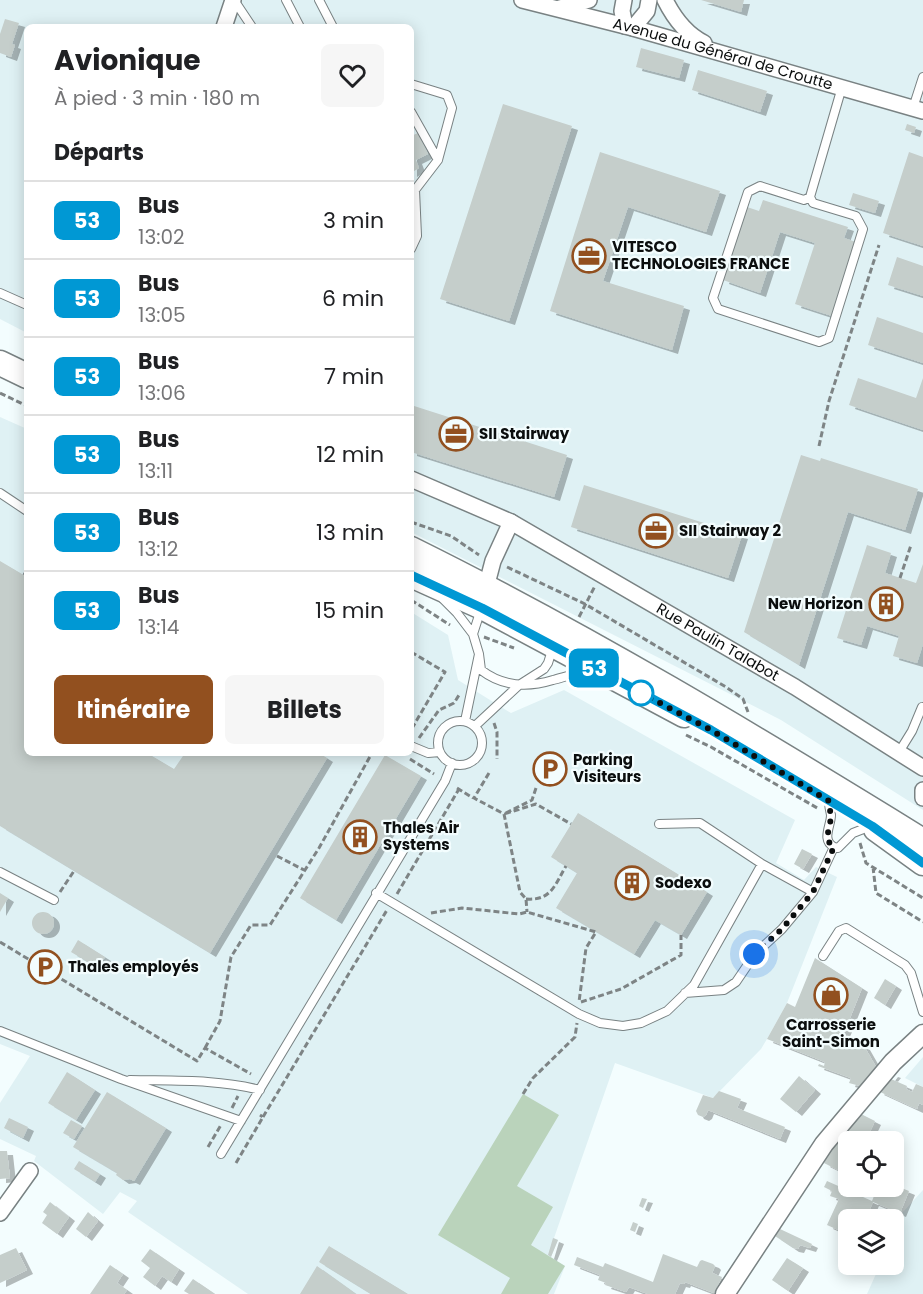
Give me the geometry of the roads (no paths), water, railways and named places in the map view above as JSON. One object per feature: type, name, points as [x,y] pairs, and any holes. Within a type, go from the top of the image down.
[{"type":"main road","points":[[0,363],[24,375]]},
{"type":"main road","points":[[0,378],[24,389]]},
{"type":"main road","points":[[414,551],[484,597],[556,627],[603,672],[711,730],[830,809],[923,863]]},
{"type":"main road","points":[[421,579],[484,597],[556,627],[644,674],[923,841]]},
{"type":"street","points":[[225,24],[234,0]]},
{"type":"street","name":"Avenue du Général de Croutte","points":[[522,0],[720,52],[918,109]]},
{"type":"street","points":[[556,9],[589,0]]},
{"type":"street","points":[[624,0],[622,11],[629,27],[646,11],[649,0]]},
{"type":"street","points":[[665,0],[673,15],[685,29],[697,40],[720,52]]},
{"type":"street","name":"Rue Paulin Talabot","points":[[414,480],[511,522],[795,687],[923,769]]},
{"type":"street","points":[[484,597],[493,561],[511,522]]},
{"type":"street","points":[[923,790],[923,798]]},
{"type":"street","points":[[725,1294],[824,1144],[893,1062],[923,1034]]},
{"type":"street","points":[[0,1214],[30,1171]]},
{"type":"lane","points":[[234,0],[250,24]]},
{"type":"lane","points":[[286,0],[298,24]]},
{"type":"lane","points":[[319,0],[331,24]]},
{"type":"lane","points":[[918,109],[923,77]]},
{"type":"lane","points":[[414,85],[447,95],[453,108],[438,160],[415,190],[417,236],[414,242]]},
{"type":"lane","points":[[810,197],[813,202],[856,216],[863,229],[829,338],[819,342],[718,309],[713,298],[748,192],[760,186],[804,200],[810,197],[842,87]]},
{"type":"lane","points":[[414,117],[438,160]]},
{"type":"lane","points":[[0,293],[24,304]]},
{"type":"lane","points":[[0,494],[24,509]]},
{"type":"lane","points":[[421,579],[457,613],[473,634],[481,670],[493,679],[519,685],[551,681],[586,672],[603,672]]},
{"type":"lane","points":[[473,634],[484,597]]},
{"type":"lane","points":[[475,726],[519,685],[544,669],[548,663],[556,627]]},
{"type":"lane","points":[[465,721],[479,654]]},
{"type":"lane","points":[[899,752],[922,707]]},
{"type":"lane","points":[[465,721],[475,726],[483,743],[477,757],[467,764],[452,763],[444,759],[438,740],[443,729],[453,722],[465,721]]},
{"type":"lane","points":[[414,747],[428,753],[440,752]]},
{"type":"lane","points":[[221,1154],[445,781],[452,763]]},
{"type":"lane","points":[[830,809],[827,840],[829,844],[838,848],[862,829]]},
{"type":"lane","points":[[659,824],[700,823],[762,864],[813,892]]},
{"type":"lane","points":[[685,993],[724,990],[736,982],[754,954],[782,929],[813,892],[834,847]]},
{"type":"lane","points":[[376,893],[579,1014],[600,1023],[623,1026],[641,1023],[667,1011],[694,985],[762,864]]},
{"type":"lane","points":[[0,872],[54,900]]},
{"type":"lane","points":[[823,956],[839,931],[846,928],[905,965],[911,973],[923,1012]]},
{"type":"lane","points":[[0,1031],[121,1079],[241,1121]]},
{"type":"lane","points":[[121,1079],[207,1083],[244,1086],[260,1090]]},
{"type":"place","name":"VITESCO TECHNOLOGIES FRANCE","points":[[589,256]]},
{"type":"place","name":"SII Stairway","points":[[456,434]]},
{"type":"place","name":"SII Stairway 2","points":[[656,531]]},
{"type":"place","name":"New Horizon","points":[[886,604]]},
{"type":"place","name":"Parking Visiteurs","points":[[550,769]]},
{"type":"place","name":"Thales Air Systems","points":[[360,837]]},
{"type":"place","name":"Sodexo","points":[[632,883]]},
{"type":"place","name":"Thales employés","points":[[45,967]]},
{"type":"place","name":"Carrosserie Saint-Simon","points":[[831,995]]}]
